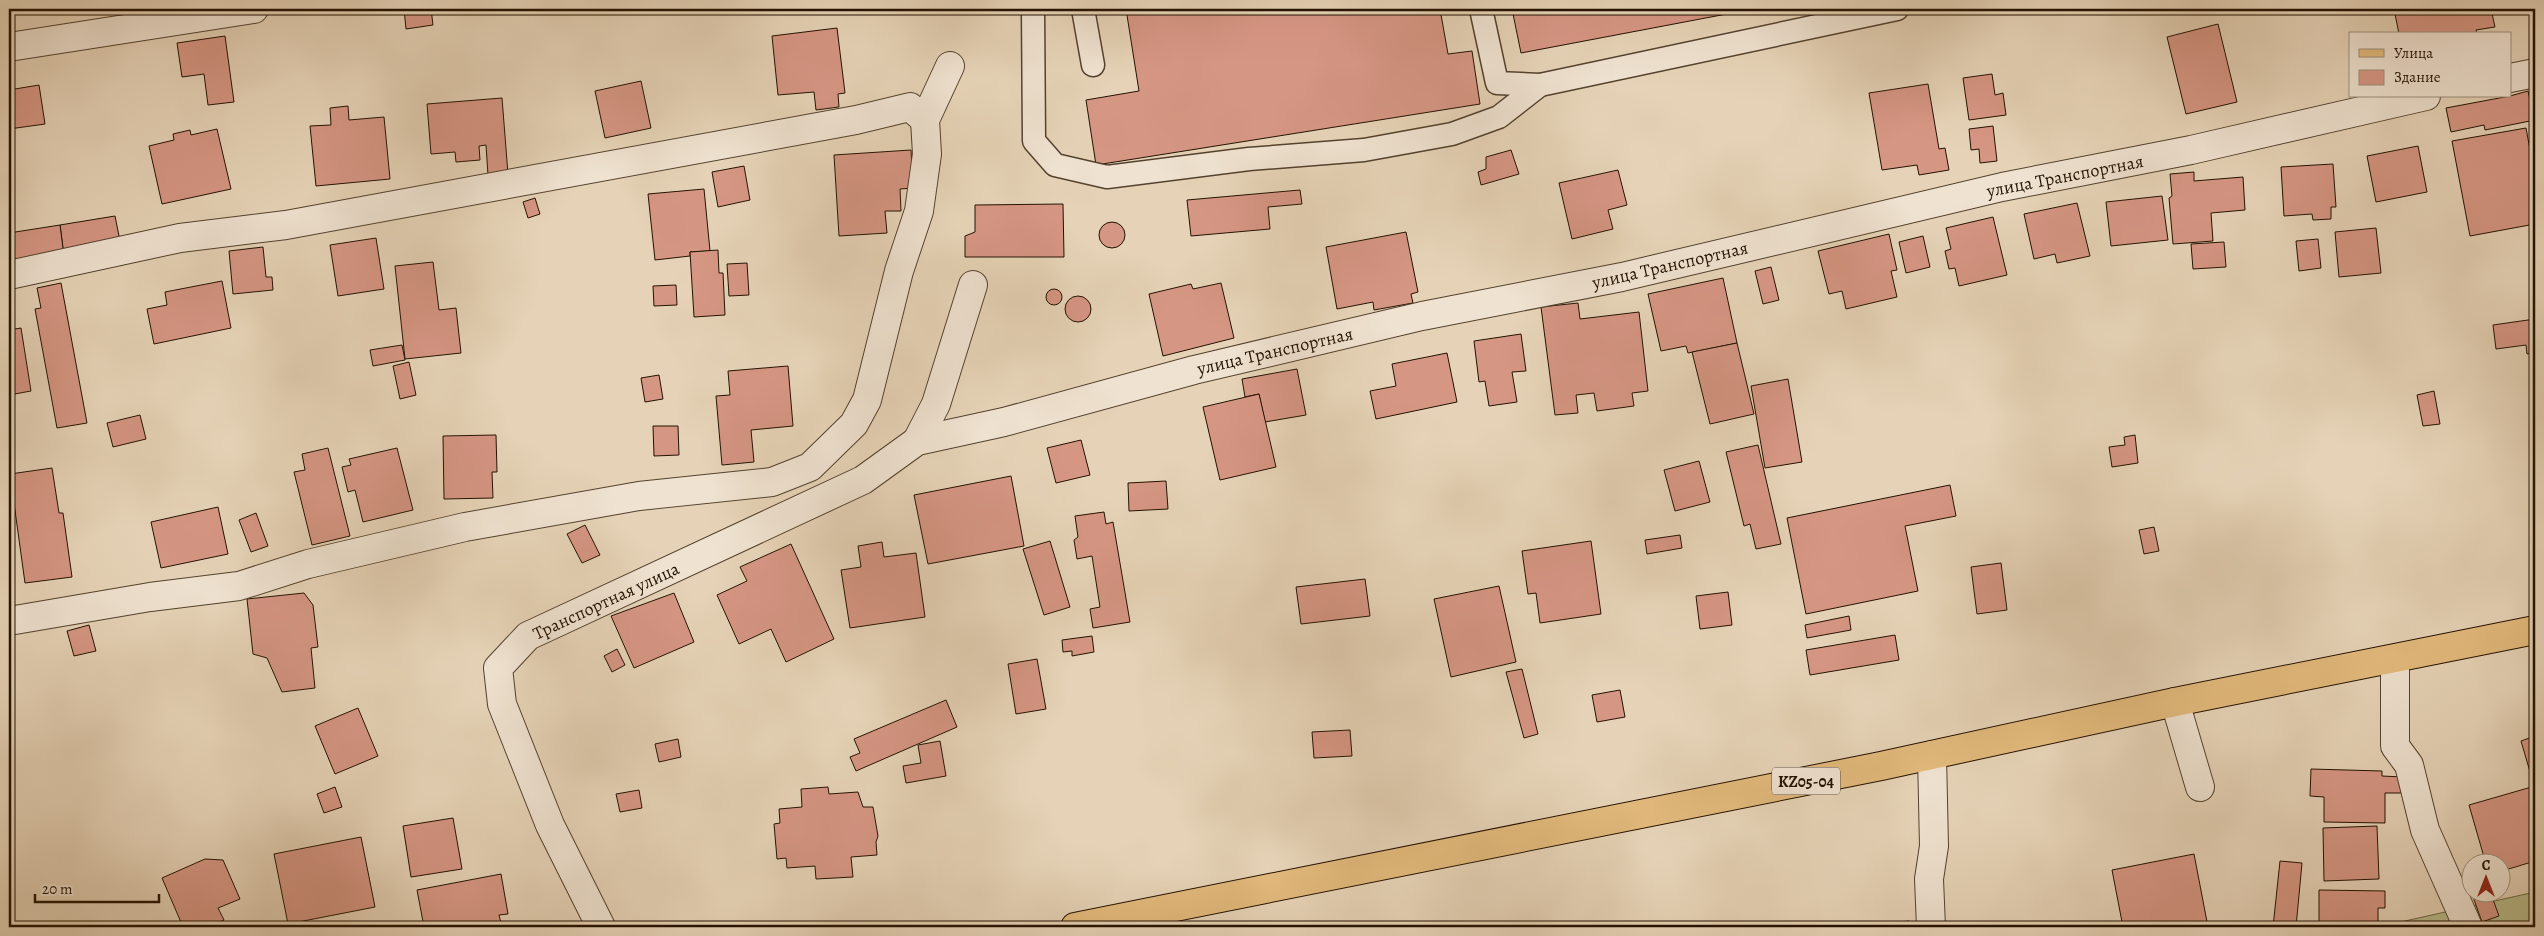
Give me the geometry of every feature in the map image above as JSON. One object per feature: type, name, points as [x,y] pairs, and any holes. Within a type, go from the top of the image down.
[{"type":"main road","name":"KZ05-04","points":[[1075,927],[1932,755],[2174,702],[2535,630]]},
{"type":"street","points":[[9,47],[254,9]]},
{"type":"street","points":[[9,621],[150,596],[239,586],[308,564],[465,526],[639,496],[772,482],[810,467],[854,424],[868,400],[899,271],[919,212],[927,154],[925,120],[950,66]]},
{"type":"street","points":[[2512,78],[2535,73]]},
{"type":"street","name":"улица Транспортная","points":[[917,441],[1004,422],[1194,370],[1422,316],[1622,277],[1993,190],[2191,150],[2417,98]]},
{"type":"street","points":[[9,276],[180,238],[324,218],[856,120],[910,107],[925,120]]},
{"type":"street","points":[[917,441],[936,404],[973,285]]},
{"type":"street","name":"Транспортная улица","points":[[601,927],[550,825],[502,704],[498,668],[528,636],[864,480],[917,441]]},
{"type":"street","points":[[2395,659],[2395,746],[2409,765],[2425,830],[2468,927]]},
{"type":"street","points":[[2174,702],[2200,787]]},
{"type":"street","points":[[1931,927],[1929,879],[1934,846],[1932,755]]},
{"type":"lane","points":[[1033,9],[1034,142],[1055,166],[1107,177],[1249,159],[1364,150],[1452,134],[1499,117],[1540,85]]},
{"type":"lane","points":[[1084,9],[1092,65]]},
{"type":"lane","points":[[1481,9],[1497,83],[1499,117]]},
{"type":"lane","points":[[1497,83],[1540,85],[1897,9]]},
{"type":"green space","points":[[2535,892],[2535,927],[2378,927],[2481,904],[2512,904],[2512,897]]},
{"type":"building","points":[[404,9],[431,9],[433,25],[406,29]]},
{"type":"building","points":[[1126,9],[1440,9],[1448,54],[1472,51],[1480,104],[1096,165],[1086,100],[1139,91]]},
{"type":"building","points":[[1512,9],[1753,9],[1521,53]]},
{"type":"building","points":[[2394,9],[2491,9],[2495,27],[2476,30],[2476,32],[2399,32]]},
{"type":"building","points":[[2218,24],[2237,102],[2186,114],[2167,37]]},
{"type":"building","points":[[837,28],[845,93],[838,94],[839,107],[816,110],[814,92],[778,95],[772,36]]},
{"type":"building","points":[[225,36],[234,102],[208,105],[204,74],[182,77],[177,43]]},
{"type":"building","points":[[1992,74],[1995,95],[2003,93],[2006,115],[1969,120],[1963,78]]},
{"type":"building","points":[[641,81],[651,128],[605,138],[595,91]]},
{"type":"building","points":[[1928,84],[1939,149],[1945,148],[1949,170],[1919,175],[1917,165],[1882,170],[1869,93]]},
{"type":"building","points":[[39,85],[45,124],[9,129],[9,90]]},
{"type":"building","points":[[2528,91],[2535,120],[2485,130],[2484,125],[2451,132],[2446,108],[2499,98],[2512,98],[2512,95]]},
{"type":"building","points":[[502,98],[508,174],[488,175],[486,145],[479,146],[480,160],[456,162],[455,152],[431,154],[427,104]]},
{"type":"building","points":[[348,106],[349,120],[384,117],[390,179],[316,186],[310,126],[331,125],[330,108]]},
{"type":"building","points":[[1993,126],[1997,161],[1980,163],[1979,149],[1971,150],[1969,129]]},
{"type":"building","points":[[2526,128],[2535,177],[2535,224],[2470,236],[2452,141]]},
{"type":"building","points":[[217,129],[231,189],[162,204],[149,146],[174,140],[173,134],[190,130],[191,135]]},
{"type":"building","points":[[2418,146],[2427,192],[2376,202],[2367,156]]},
{"type":"building","points":[[911,150],[913,188],[900,189],[901,211],[885,211],[887,233],[839,236],[834,155]]},
{"type":"building","points":[[1511,150],[1519,174],[1481,185],[1478,172],[1486,169],[1486,157]]},
{"type":"building","points":[[2333,164],[2336,207],[2331,207],[2331,219],[2313,220],[2312,214],[2284,216],[2281,167]]},
{"type":"building","points":[[744,166],[750,200],[718,207],[712,172]]},
{"type":"building","points":[[1618,170],[1627,205],[1608,210],[1613,229],[1572,239],[1559,183]]},
{"type":"building","points":[[2194,172],[2194,181],[2243,177],[2245,210],[2211,213],[2213,241],[2173,244],[2169,198],[2172,196],[2170,174]]},
{"type":"building","points":[[704,189],[710,251],[690,252],[690,256],[655,260],[648,194]]},
{"type":"building","points":[[1300,190],[1302,204],[1268,207],[1270,229],[1191,236],[1187,200]]},
{"type":"building","points":[[2162,196],[2168,240],[2111,246],[2106,202]]},
{"type":"building","points":[[535,198],[540,214],[528,218],[523,202]]},
{"type":"building","points":[[2077,203],[2090,256],[2057,263],[2055,254],[2034,259],[2024,214]]},
{"type":"building","points":[[1063,204],[1064,257],[965,257],[965,236],[975,232],[975,205]]},
{"type":"building","points":[[115,216],[121,246],[64,256],[60,225]]},
{"type":"building","points":[[1993,217],[2007,275],[1959,286],[1955,268],[1949,269],[1945,251],[1951,249],[1946,228]]},
{"type":"building","points":[[1112,222],[1121,226],[1125,235],[1121,244],[1112,248],[1103,244],[1099,235],[1103,226]]},
{"type":"building","points":[[60,225],[64,256],[9,264],[9,233]]},
{"type":"building","points":[[2376,228],[2381,273],[2339,277],[2335,232]]},
{"type":"building","points":[[1406,232],[1418,292],[1411,294],[1413,303],[1374,310],[1373,302],[1337,309],[1326,247]]},
{"type":"building","points":[[1889,234],[1897,270],[1891,271],[1897,297],[1846,309],[1842,291],[1829,294],[1818,251]]},
{"type":"building","points":[[1923,236],[1930,267],[1906,273],[1899,242]]},
{"type":"building","points":[[376,238],[384,289],[338,296],[330,245]]},
{"type":"building","points":[[2318,239],[2321,268],[2299,271],[2296,241]]},
{"type":"building","points":[[2224,242],[2226,267],[2193,269],[2191,244]]},
{"type":"building","points":[[263,247],[266,277],[272,277],[273,290],[233,294],[229,251]]},
{"type":"building","points":[[718,250],[719,273],[723,273],[725,315],[694,317],[690,252]]},
{"type":"building","points":[[433,262],[439,310],[456,308],[461,353],[405,359],[395,266]]},
{"type":"building","points":[[747,263],[749,295],[729,296],[727,264]]},
{"type":"building","points":[[1771,267],[1779,300],[1763,304],[1755,271]]},
{"type":"building","points":[[1723,278],[1737,343],[1688,353],[1686,346],[1661,351],[1648,294]]},
{"type":"building","points":[[222,281],[231,328],[154,344],[147,309],[167,305],[165,292]]},
{"type":"building","points":[[61,283],[87,423],[57,428],[35,309],[41,308],[37,288]]},
{"type":"building","points":[[1221,283],[1234,338],[1163,356],[1149,294],[1191,284],[1193,289]]},
{"type":"building","points":[[676,285],[677,305],[654,306],[653,286]]},
{"type":"building","points":[[1051,289],[1057,289],[1062,294],[1060,303],[1051,305],[1046,300],[1046,294]]},
{"type":"building","points":[[1078,296],[1087,300],[1091,309],[1087,318],[1078,322],[1069,318],[1065,309],[1069,300]]},
{"type":"building","points":[[1578,303],[1580,319],[1639,312],[1648,391],[1632,393],[1634,406],[1597,411],[1594,393],[1576,395],[1578,413],[1555,415],[1541,307]]},
{"type":"building","points":[[2535,319],[2535,352],[2527,354],[2526,345],[2496,349],[2493,325]]},
{"type":"building","points":[[21,328],[31,391],[9,395],[9,330]]},
{"type":"building","points":[[1521,334],[1526,371],[1512,372],[1517,402],[1489,406],[1485,381],[1479,382],[1474,341]]},
{"type":"building","points":[[1737,343],[1754,414],[1710,424],[1692,352]]},
{"type":"building","points":[[402,345],[405,360],[373,366],[370,350]]},
{"type":"building","points":[[1447,353],[1457,402],[1376,419],[1370,391],[1396,386],[1392,364]]},
{"type":"building","points":[[409,362],[416,395],[400,399],[393,366]]},
{"type":"building","points":[[788,366],[793,426],[751,430],[754,462],[722,465],[716,396],[730,395],[728,371]]},
{"type":"building","points":[[1297,369],[1306,415],[1265,422],[1259,394],[1245,397],[1242,379]]},
{"type":"building","points":[[659,375],[663,399],[645,402],[641,378]]},
{"type":"building","points":[[1788,379],[1802,462],[1765,468],[1751,386]]},
{"type":"building","points":[[2434,391],[2440,424],[2423,426],[2417,395]]},
{"type":"building","points":[[1259,394],[1276,467],[1220,480],[1203,407]]},
{"type":"building","points":[[140,415],[146,439],[113,447],[107,423]]},
{"type":"building","points":[[653,426],[678,426],[679,455],[654,456]]},
{"type":"building","points":[[496,435],[497,472],[492,472],[493,498],[444,499],[443,436]]},
{"type":"building","points":[[2135,435],[2138,463],[2112,467],[2109,447],[2125,445],[2124,437]]},
{"type":"building","points":[[1081,440],[1090,475],[1056,483],[1047,448]]},
{"type":"building","points":[[1758,445],[1781,544],[1756,549],[1750,524],[1744,526],[1726,452]]},
{"type":"building","points":[[328,448],[350,536],[312,545],[294,472],[305,470],[302,454]]},
{"type":"building","points":[[397,448],[413,510],[363,522],[355,490],[348,492],[342,467],[351,465],[349,459]]},
{"type":"building","points":[[1699,461],[1710,502],[1675,511],[1664,470]]},
{"type":"building","points":[[52,468],[59,513],[63,513],[72,577],[25,583],[10,474]]},
{"type":"building","points":[[1011,476],[1024,546],[928,564],[914,495]]},
{"type":"building","points":[[1166,481],[1168,509],[1129,511],[1128,483]]},
{"type":"building","points":[[1950,485],[1956,516],[1905,526],[1918,591],[1806,614],[1787,518]]},
{"type":"building","points":[[218,507],[228,554],[161,568],[151,522]]},
{"type":"building","points":[[1104,512],[1106,524],[1113,522],[1130,622],[1093,628],[1090,609],[1100,607],[1092,556],[1077,559],[1074,540],[1078,537],[1075,516]]},
{"type":"building","points":[[256,513],[268,546],[251,552],[239,520]]},
{"type":"building","points":[[585,525],[600,555],[582,563],[567,534]]},
{"type":"building","points":[[2154,527],[2159,551],[2144,554],[2139,530]]},
{"type":"building","points":[[1680,535],[1682,548],[1647,554],[1645,540]]},
{"type":"building","points":[[1050,541],[1070,607],[1044,615],[1023,549]]},
{"type":"building","points":[[1591,541],[1601,614],[1540,623],[1536,593],[1528,594],[1522,551]]},
{"type":"building","points":[[882,542],[884,557],[916,553],[925,617],[850,628],[841,570],[861,567],[858,546]]},
{"type":"building","points":[[791,544],[834,639],[786,662],[771,629],[739,644],[717,595],[747,581],[740,567]]},
{"type":"building","points":[[2001,563],[2007,610],[1977,614],[1971,567]]},
{"type":"building","points":[[1365,579],[1370,616],[1301,624],[1296,587]]},
{"type":"building","points":[[1499,586],[1516,662],[1451,677],[1434,599]]},
{"type":"building","points":[[1728,592],[1732,625],[1700,629],[1696,596]]},
{"type":"building","points":[[304,593],[313,605],[318,647],[311,648],[315,688],[282,692],[267,658],[253,654],[247,599]]},
{"type":"building","points":[[674,593],[694,642],[634,668],[611,616]]},
{"type":"building","points":[[1849,616],[1851,630],[1807,638],[1805,625]]},
{"type":"building","points":[[89,625],[96,651],[74,656],[67,631]]},
{"type":"building","points":[[1895,635],[1899,660],[1810,675],[1806,650]]},
{"type":"building","points":[[1092,636],[1094,652],[1072,656],[1072,651],[1063,652],[1062,640]]},
{"type":"building","points":[[617,649],[625,665],[612,672],[604,656]]},
{"type":"building","points":[[1037,659],[1046,709],[1016,714],[1008,664]]},
{"type":"building","points":[[1522,669],[1538,734],[1524,738],[1506,672]]},
{"type":"building","points":[[1620,690],[1625,717],[1597,722],[1592,695]]},
{"type":"building","points":[[946,700],[957,727],[856,771],[850,757],[860,753],[854,739]]},
{"type":"building","points":[[358,708],[378,756],[335,774],[315,726]]},
{"type":"building","points":[[1350,730],[1352,756],[1314,758],[1312,732]]},
{"type":"building","points":[[2535,736],[2535,781],[2533,782],[2521,741]]},
{"type":"building","points":[[678,739],[681,757],[659,762],[655,744]]},
{"type":"building","points":[[940,741],[946,776],[906,783],[903,766],[921,763],[918,745]]},
{"type":"building","points":[[2311,769],[2382,771],[2382,776],[2403,777],[2403,793],[2385,793],[2385,823],[2324,822],[2324,797],[2310,796]]},
{"type":"building","points":[[2535,786],[2535,861],[2512,868],[2512,854],[2483,854],[2469,805]]},
{"type":"building","points":[[335,787],[342,807],[324,813],[317,794]]},
{"type":"building","points":[[828,787],[829,794],[858,792],[863,807],[873,807],[878,836],[876,842],[877,855],[851,857],[853,877],[816,879],[815,866],[787,868],[786,858],[777,859],[774,824],[780,823],[779,809],[802,807],[801,789]]},
{"type":"building","points":[[639,790],[642,808],[620,812],[616,794]]},
{"type":"building","points":[[453,818],[462,869],[411,877],[403,826]]},
{"type":"building","points":[[2377,826],[2379,879],[2324,881],[2323,828]]},
{"type":"building","points":[[361,837],[375,907],[288,924],[274,854]]},
{"type":"building","points":[[2194,854],[2208,927],[2123,927],[2112,870]]},
{"type":"building","points":[[205,859],[223,860],[240,899],[218,908],[224,920],[208,927],[183,927],[162,878]]},
{"type":"building","points":[[2280,861],[2302,863],[2296,927],[2273,927]]},
{"type":"building","points":[[501,874],[508,914],[499,915],[502,927],[424,927],[417,890]]},
{"type":"building","points":[[2319,890],[2385,891],[2385,908],[2378,908],[2378,927],[2319,926]]},
{"type":"building","points":[[2476,904],[2495,904],[2499,916],[2482,922]]},
{"type":"building","points":[[1909,921],[1910,927],[1858,927]]}]
